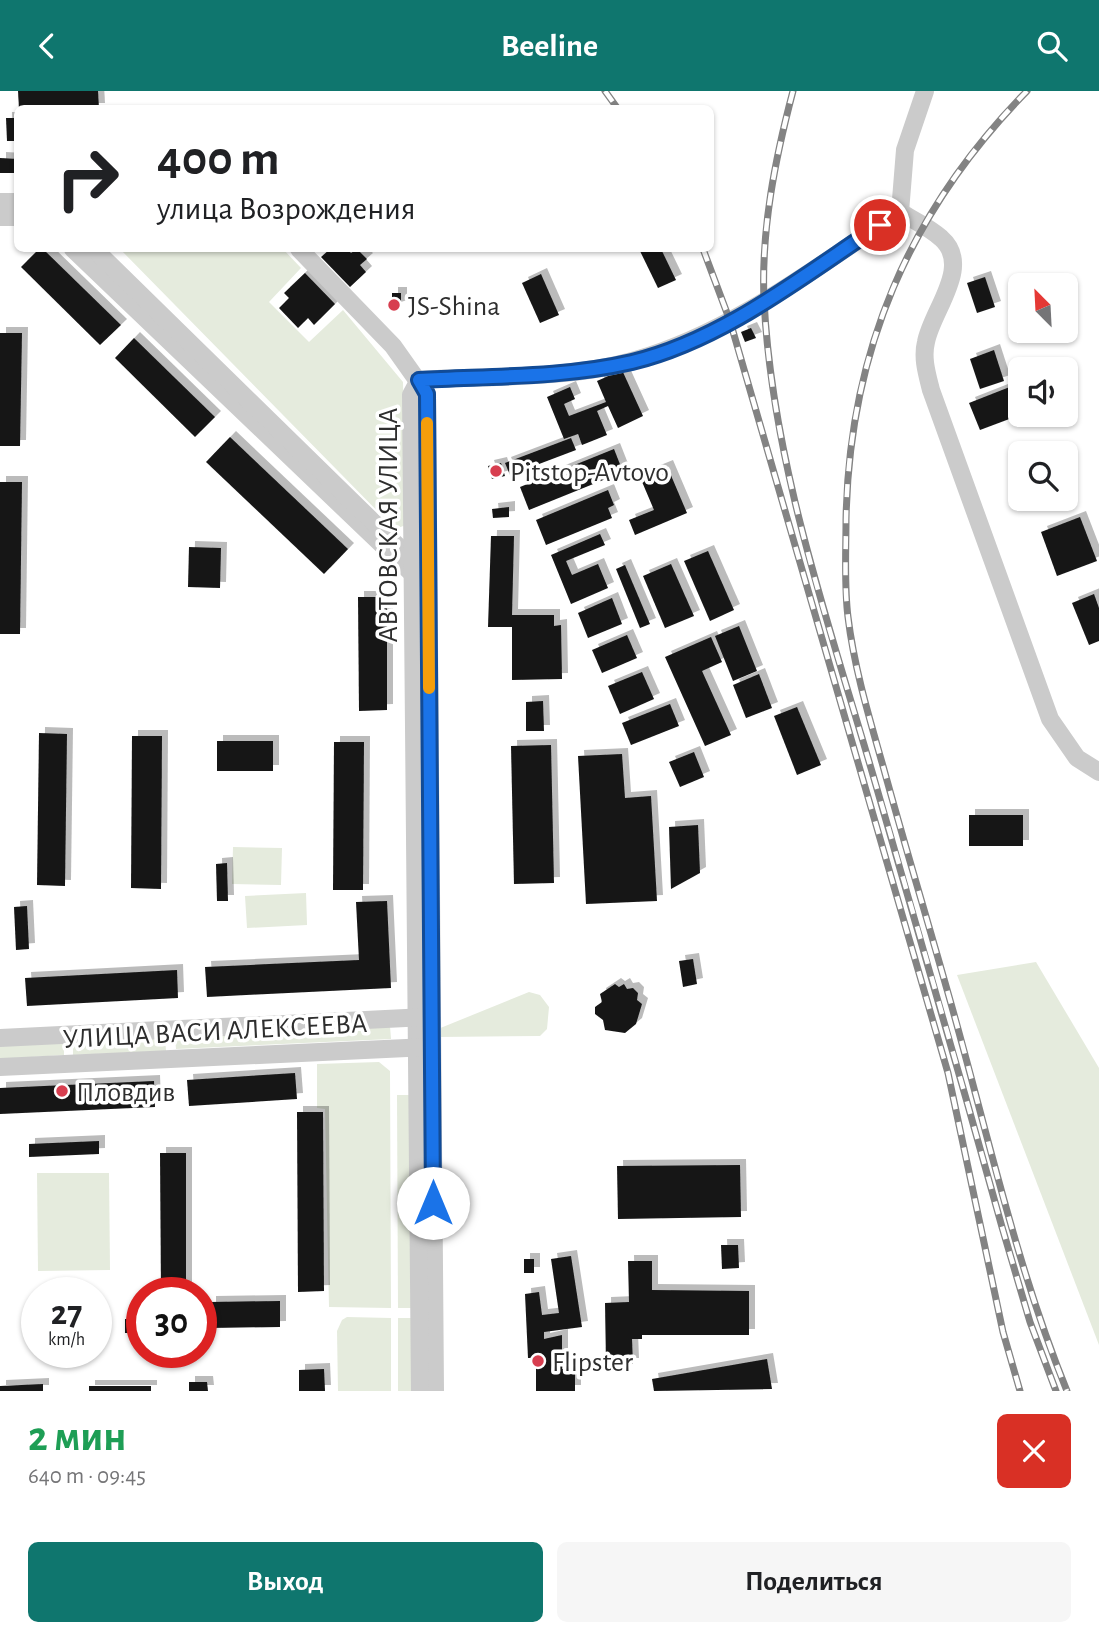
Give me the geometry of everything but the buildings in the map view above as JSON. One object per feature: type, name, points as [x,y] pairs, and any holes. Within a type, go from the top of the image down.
[{"type":"street","points":[[900,212],[905,151],[925,91]]},
{"type":"street","points":[[302,252],[393,346],[419,380],[589,370],[634,361],[711,331],[765,300],[900,212]]},
{"type":"street","points":[[900,212],[942,239],[950,250],[954,266],[951,279],[925,344],[929,380],[1050,719],[1077,758],[1099,772]]},
{"type":"street","points":[[76,252],[421,580]]},
{"type":"street","points":[[97,252],[413,559]]},
{"type":"street","name":"АВТОВСКАЯ УЛИЦА","points":[[419,380],[411,395],[413,559],[421,580]]},
{"type":"street","name":"АВТОВСКАЯ УЛИЦА","points":[[419,380],[427,394],[421,580],[424,1047],[420,1391]]},
{"type":"street","name":"УЛИЦА ВАСИ АЛЕКСЕЕВА","points":[[0,1038],[424,1017]]},
{"type":"street","name":"АВТОВСКАЯ УЛИЦА","points":[[424,1047],[435,1391]]},
{"type":"street","name":"УЛИЦА ВАСИ АЛЕКСЕЕВА","points":[[0,1067],[424,1047]]},
{"type":"shaded area","points":[[123,252],[286,252],[301,268],[269,302],[309,342],[343,310],[403,382],[406,525],[395,529]]},
{"type":"shaded area","points":[[233,847],[282,848],[281,885],[232,884]]},
{"type":"shaded area","points":[[306,893],[307,925],[247,928],[245,896]]},
{"type":"shaded area","points":[[1036,962],[1099,1068],[1099,1345],[957,975]]},
{"type":"shaded area","points":[[529,992],[540,995],[549,1007],[547,1029],[540,1036],[439,1037],[438,1029]]},
{"type":"shaded area","points":[[390,1026],[391,1039],[176,1049],[175,1036]]},
{"type":"shaded area","points":[[165,1037],[166,1051],[73,1055],[73,1042]]},
{"type":"shaded area","points":[[64,1043],[64,1055],[0,1059],[0,1046]]},
{"type":"shaded area","points":[[379,1062],[390,1071],[391,1308],[329,1307],[325,1109],[317,1108],[317,1064]]},
{"type":"shaded area","points":[[397,1095],[409,1095],[411,1308],[398,1308]]},
{"type":"shaded area","points":[[37,1173],[109,1173],[110,1270],[38,1271]]},
{"type":"shaded area","points":[[347,1317],[391,1318],[391,1391],[338,1391],[337,1331],[342,1320]]},
{"type":"shaded area","points":[[398,1318],[411,1318],[412,1391],[398,1391]]},
{"type":"railway","points":[[605,91],[615,105]]},
{"type":"railway","points":[[793,91],[771,195],[764,274],[769,361],[790,481],[821,600],[1002,1227],[1030,1322],[1056,1391]]},
{"type":"railway","points":[[1027,91],[985,137],[949,185],[919,235],[893,287],[873,342],[859,399],[850,458],[846,581],[851,636],[867,711],[1001,1190],[1031,1292],[1067,1391]]},
{"type":"railway","points":[[704,252],[730,321],[948,1073],[1003,1332],[1020,1391]]},
{"type":"slow traffic","points":[[427,423],[429,688]]},
{"type":"place","name":"JS-Shina","points":[[394,305]]},
{"type":"place","name":"Pitstop-Avtovo","points":[[496,471]]},
{"type":"place","name":"Пловдив","points":[[62,1091]]},
{"type":"place","name":"Flipster","points":[[538,1361]]},
{"type":"route","points":[[433,1203],[427,394],[419,380],[589,370],[634,361],[672,348],[730,320],[880,225]]}]
